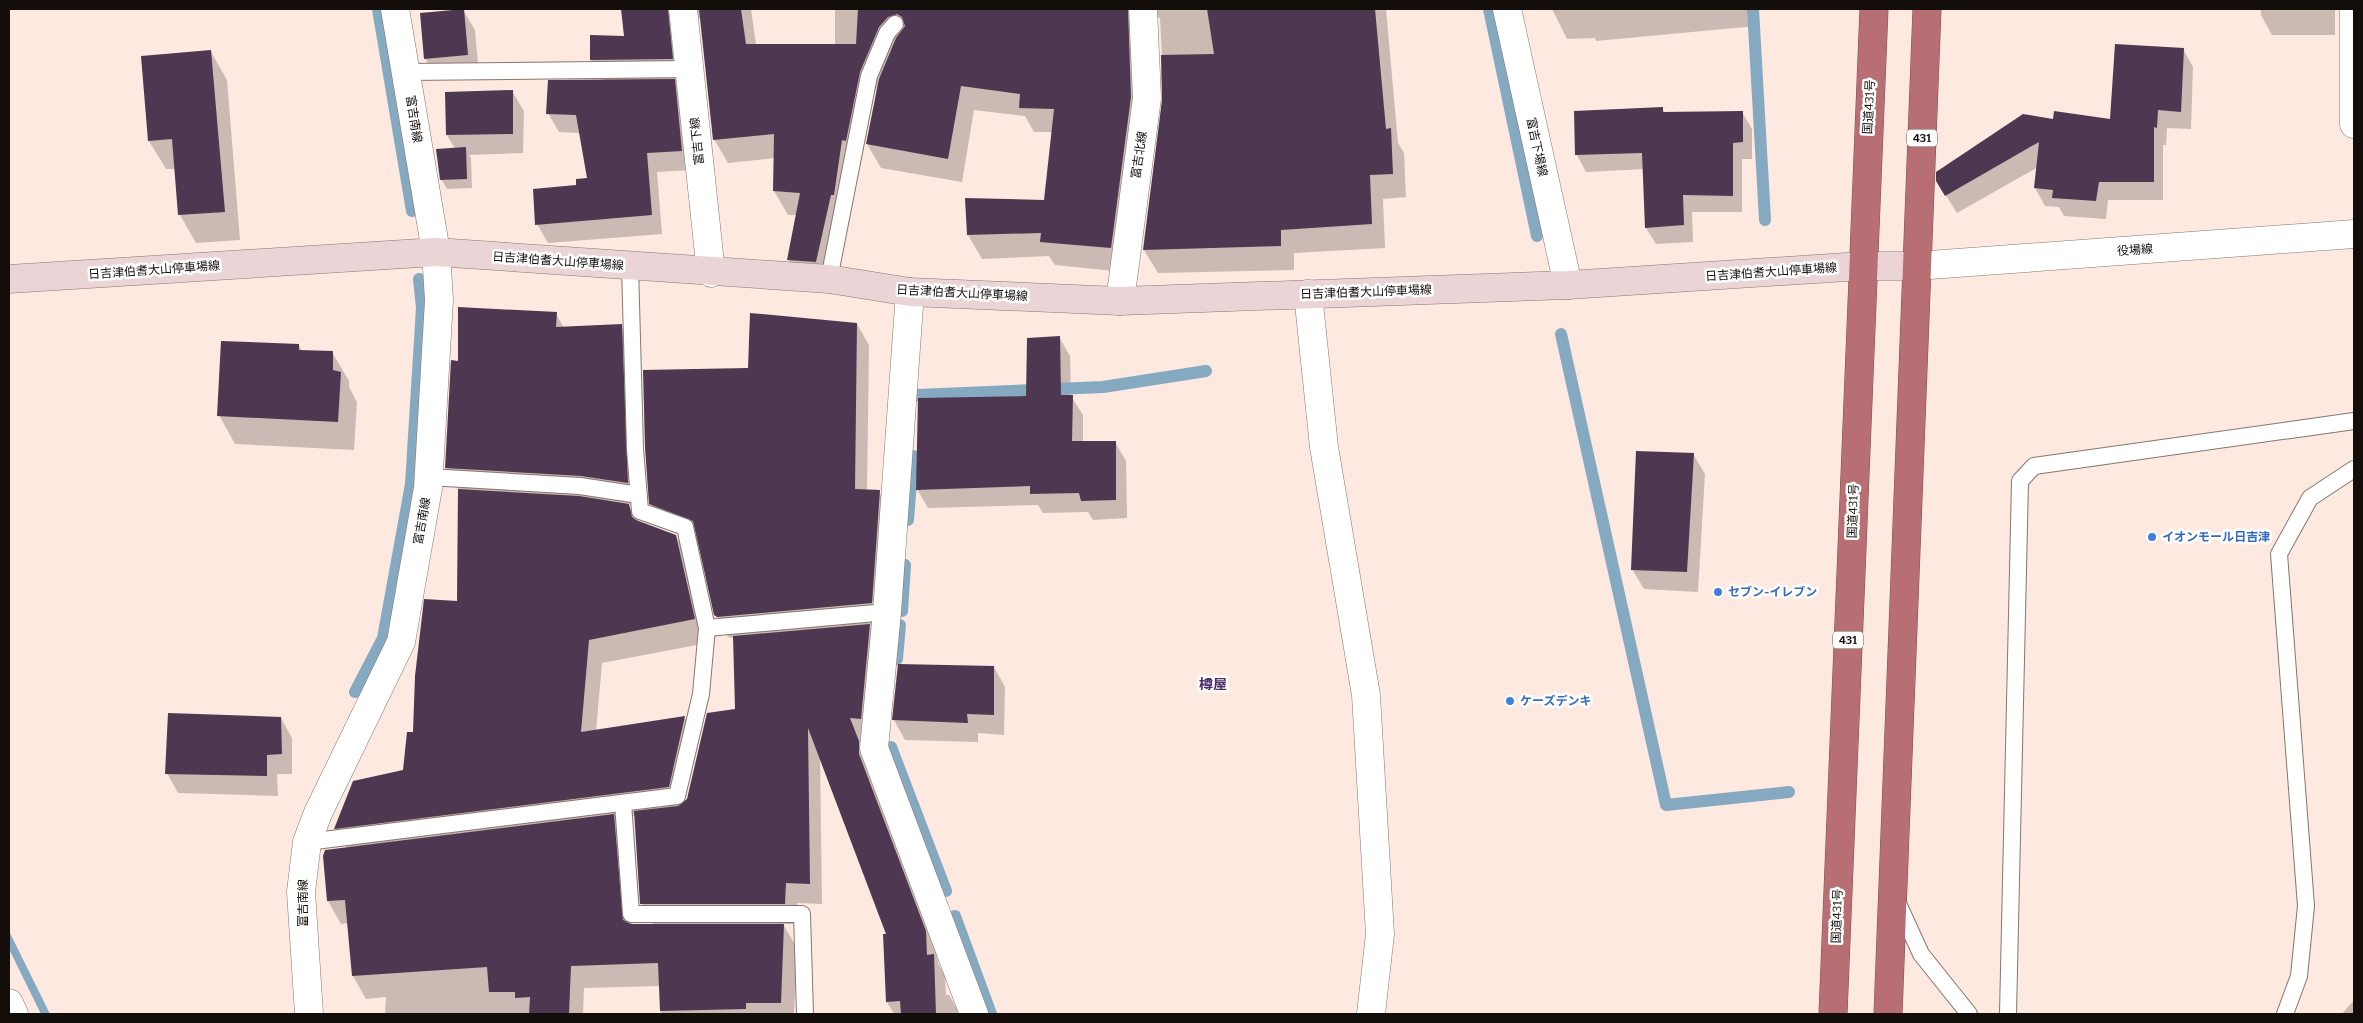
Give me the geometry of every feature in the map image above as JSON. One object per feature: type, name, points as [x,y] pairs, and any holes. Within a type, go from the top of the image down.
[{"type":"highway","name":"国道431号","points":[[1833,1014],[1862,266],[1874,9]]},
{"type":"highway","name":"431","points":[[1888,1014],[1927,9]]},
{"type":"main road","name":"日吉津伯耆大山停車場線","points":[[9,280],[436,252],[712,273],[829,279],[910,292],[1120,301],[1568,285],[1862,266],[1916,266]]},
{"type":"street","name":"富吉南線","points":[[309,1014],[301,892],[307,842],[318,813],[401,642],[428,488],[439,300],[436,252],[395,9]]},
{"type":"street","name":"富吉下線","points":[[683,9],[712,273]]},
{"type":"street","name":"富吉北線","points":[[1120,301],[1147,98],[1143,9]]},
{"type":"street","name":"富吉下場線","points":[[1507,9],[1568,285]]},
{"type":"street","points":[[2354,9],[2354,124]]},
{"type":"street","name":"役場線","points":[[1916,266],[2354,234]]},
{"type":"street","points":[[910,292],[887,612],[874,748],[974,1014]]},
{"type":"street","points":[[1308,294],[1324,447],[1366,695],[1380,934],[1371,1014]]},
{"type":"street","points":[[9,1002],[14,1014]]},
{"type":"lane","points":[[829,279],[869,76],[887,34],[895,24]]},
{"type":"lane","points":[[406,72],[689,69]]},
{"type":"lane","points":[[307,842],[676,796],[701,694],[707,628],[685,528],[640,511],[635,449],[630,266]]},
{"type":"lane","points":[[2008,1014],[2020,481],[2034,466],[2354,421]]},
{"type":"lane","points":[[2285,1014],[2299,976],[2306,906],[2279,554],[2310,498],[2354,469]]},
{"type":"lane","points":[[428,477],[580,486],[639,495]]},
{"type":"lane","points":[[707,628],[887,612]]},
{"type":"lane","points":[[623,803],[631,914],[802,914],[805,1014]]},
{"type":"lane","points":[[1893,892],[1921,954],[1969,1014]]},
{"type":"water","points":[[9,931],[50,1014],[41,1014],[9,949]]},
{"type":"building","points":[[464,9],[468,55],[424,59],[420,13]]},
{"type":"building","points":[[621,9],[668,9],[673,59],[590,60],[590,35],[624,36]]},
{"type":"building","points":[[699,9],[741,9],[746,44],[856,44],[858,9],[1128,9],[1131,97],[1111,248],[1040,242],[1041,233],[967,235],[965,198],[1044,200],[1054,109],[1019,108],[1020,94],[961,86],[948,159],[866,144],[879,79],[896,38],[905,26],[902,17],[897,14],[888,17],[879,27],[860,72],[846,141],[842,140],[834,195],[831,195],[816,262],[787,260],[800,193],[773,191],[774,134],[713,140]]},
{"type":"building","points":[[1207,9],[1375,9],[1386,129],[1391,128],[1393,174],[1370,175],[1372,224],[1281,230],[1281,246],[1143,250],[1162,100],[1161,55],[1214,54]]},
{"type":"building","points":[[2115,44],[2184,48],[2181,112],[2158,110],[2157,128],[2154,127],[2154,182],[2099,182],[2096,201],[2052,198],[2053,190],[2034,188],[2039,142],[1945,196],[1936,181],[1936,172],[2023,114],[2053,119],[2054,111],[2110,119]]},
{"type":"building","points":[[211,50],[225,212],[178,215],[172,139],[148,141],[141,56]]},
{"type":"building","points":[[675,79],[682,151],[647,153],[652,215],[535,225],[533,189],[576,185],[576,179],[587,178],[576,115],[546,114],[548,80]]},
{"type":"building","points":[[513,90],[513,134],[446,135],[445,92]]},
{"type":"building","points":[[1663,107],[1663,112],[1743,111],[1743,142],[1733,143],[1733,196],[1683,195],[1684,225],[1645,228],[1642,153],[1575,155],[1574,111]]},
{"type":"building","points":[[466,147],[467,179],[440,180],[436,149]]},
{"type":"building","points":[[458,307],[557,312],[556,327],[622,324],[628,483],[581,476],[445,468],[451,360],[458,361]]},
{"type":"building","points":[[750,313],[857,323],[855,489],[880,490],[872,603],[717,617],[714,615],[693,521],[649,504],[643,370],[748,368]]},
{"type":"building","points":[[1060,336],[1061,395],[1073,395],[1072,441],[1116,441],[1116,500],[1081,501],[1079,493],[1030,494],[1030,486],[916,490],[918,398],[1026,396],[1027,338]]},
{"type":"building","points":[[221,341],[299,344],[299,350],[333,351],[333,370],[341,372],[338,422],[217,416]]},
{"type":"building","points":[[1636,451],[1694,453],[1687,572],[1631,570]]},
{"type":"building","points":[[458,489],[579,496],[629,504],[632,517],[636,520],[676,535],[695,619],[589,640],[581,732],[685,716],[669,787],[334,829],[353,781],[403,770],[407,732],[413,732],[415,676],[424,599],[457,601]]},
{"type":"building","points":[[870,624],[861,719],[850,718],[859,741],[859,754],[926,931],[927,955],[934,954],[936,1014],[901,1014],[900,1001],[886,1002],[883,934],[886,934],[808,728],[810,884],[786,883],[785,904],[640,904],[634,811],[678,806],[687,799],[707,713],[735,709],[733,636]]},
{"type":"building","points":[[898,664],[994,666],[994,715],[967,714],[968,723],[892,720]]},
{"type":"building","points":[[168,713],[281,717],[282,754],[267,755],[267,776],[165,774]]},
{"type":"building","points":[[614,814],[623,920],[631,924],[784,924],[781,1003],[746,1003],[746,1009],[660,1011],[658,963],[571,966],[569,1014],[529,1014],[530,997],[515,998],[515,992],[489,992],[487,967],[352,976],[345,900],[327,901],[323,856],[325,850]]},
{"type":"waterway","points":[[378,9],[412,211]]},
{"type":"waterway","points":[[1489,9],[1537,236]]},
{"type":"waterway","points":[[1753,9],[1765,220]]},
{"type":"waterway","points":[[355,692],[383,638],[411,484],[422,308],[419,279]]},
{"type":"waterway","points":[[1561,334],[1666,805],[1789,792]]},
{"type":"waterway","points":[[917,395],[1103,387],[1206,371]]},
{"type":"waterway","points":[[908,520],[913,456]]},
{"type":"waterway","points":[[902,611],[905,565]]},
{"type":"waterway","points":[[897,659],[900,625]]},
{"type":"waterway","points":[[891,747],[946,891]]},
{"type":"waterway","points":[[955,916],[991,1014]]},
{"type":"place","name":"イオンモール日吉津","points":[[2152,537]]},
{"type":"place","name":"セブン-イレブン","points":[[1718,592]]},
{"type":"place","name":"ケーズデンキ","points":[[1510,701]]},
{"type":"district","name":"樽屋","points":[[1213,684]]}]
